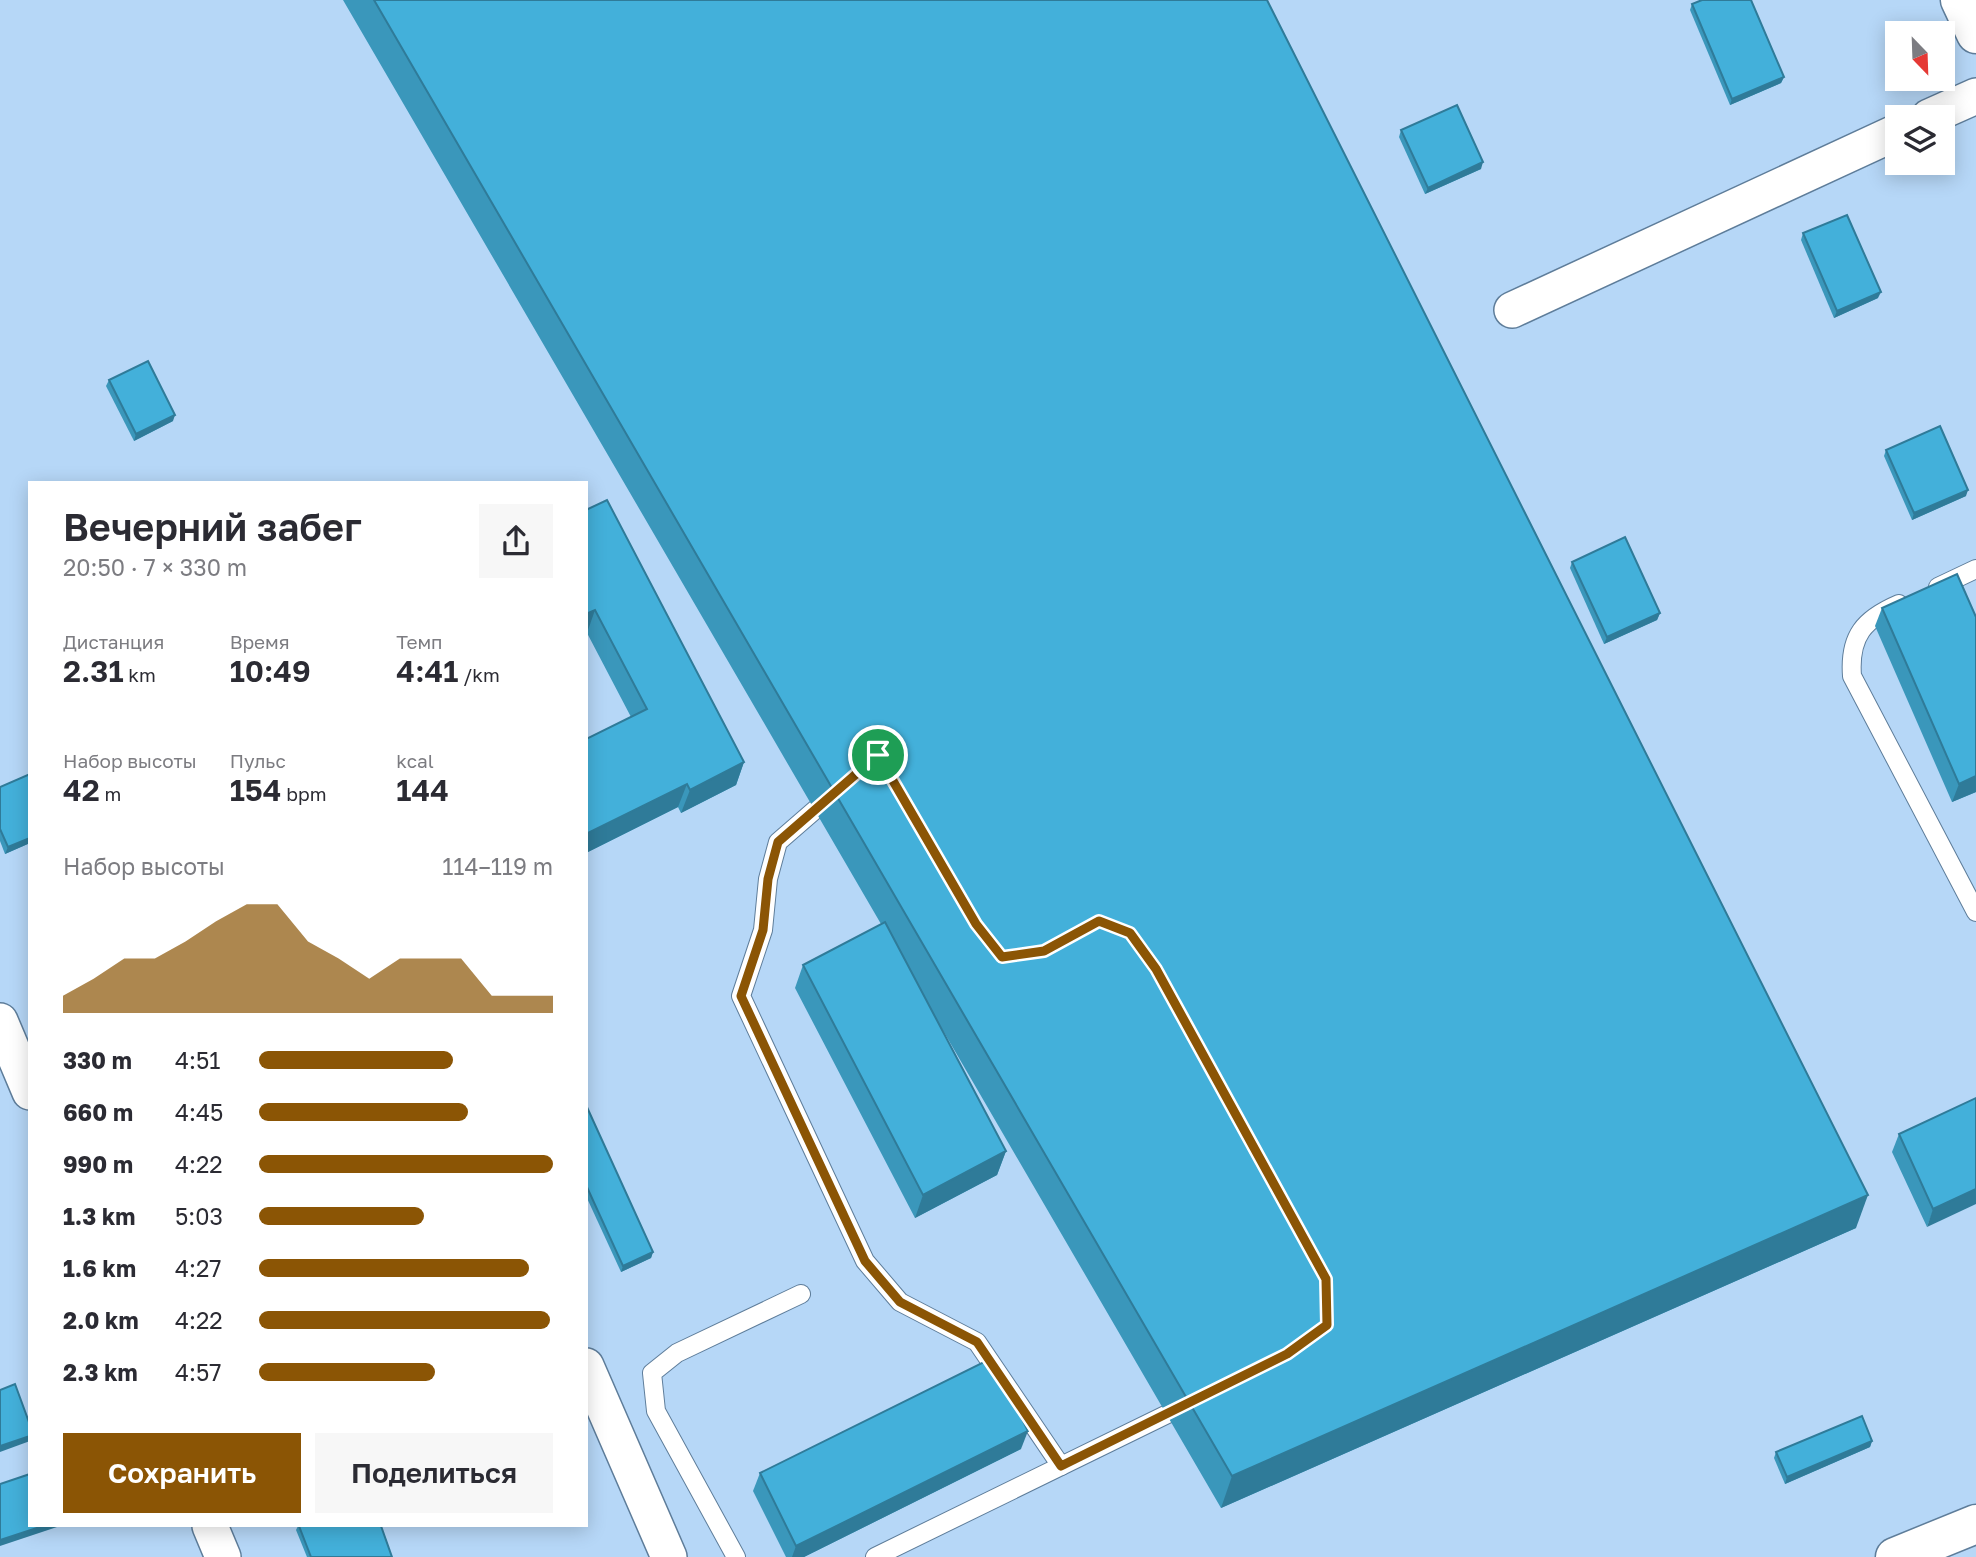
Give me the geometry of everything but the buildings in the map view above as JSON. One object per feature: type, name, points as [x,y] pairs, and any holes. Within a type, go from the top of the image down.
[{"type":"street","points":[[1960,0],[1976,34]]},
{"type":"street","points":[[1955,105],[1976,96]]},
{"type":"street","points":[[1512,310],[1885,138]]},
{"type":"street","points":[[0,1021],[28,1087]]},
{"type":"street","points":[[588,1371],[669,1557]]},
{"type":"street","points":[[1895,1557],[1976,1524]]},
{"type":"street","points":[[210,1527],[223,1557]]},
{"type":"lane","points":[[1976,569],[1876,614],[1858,633],[1851,657],[1853,676],[1976,912]]},
{"type":"lane","points":[[848,781],[778,842],[768,879],[763,930],[741,996],[865,1261],[900,1302],[977,1342],[1061,1466]]},
{"type":"lane","points":[[736,1557],[656,1411],[652,1373],[677,1353],[801,1294]]},
{"type":"lane","points":[[875,1557],[1199,1398]]},
{"type":"route","points":[[878,755],[976,924],[1002,957],[1044,951],[1099,921],[1130,933],[1156,969],[1326,1279],[1327,1325],[1287,1354],[1061,1466],[977,1342],[900,1302],[865,1261],[741,996],[763,930],[768,879],[778,842],[878,755]]}]
